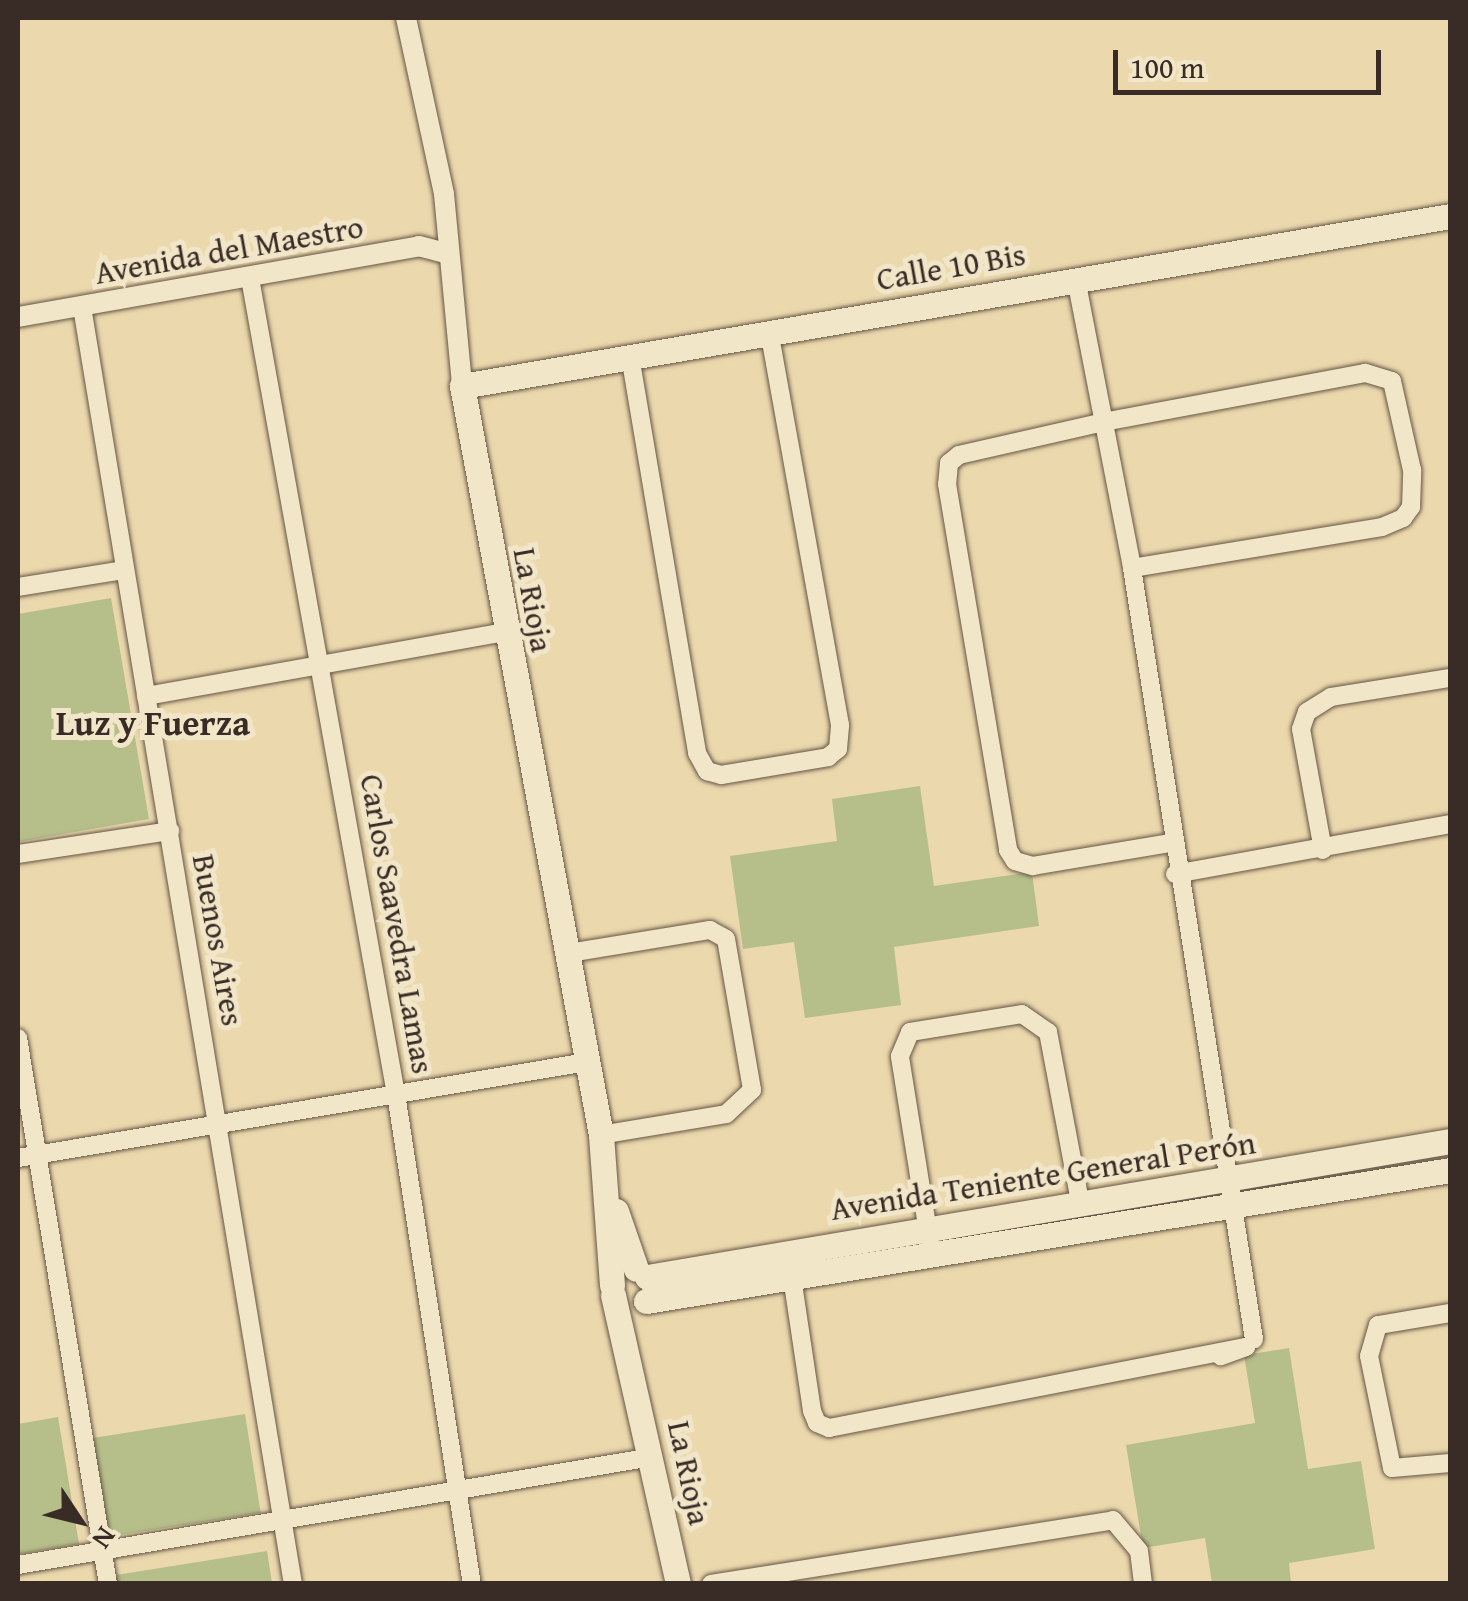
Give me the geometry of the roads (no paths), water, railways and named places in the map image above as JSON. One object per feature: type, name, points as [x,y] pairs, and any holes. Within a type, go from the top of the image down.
[{"type":"main road","name":"Calle 10 Bis","points":[[462,386],[1450,216]]},
{"type":"main road","name":"La Rioja","points":[[462,386],[601,1135],[609,1192],[612,1290],[636,1376],[678,1584]]},
{"type":"main road","name":"Avenida Teniente General Perón","points":[[643,1288],[927,1226],[1450,1141]]},
{"type":"main road","name":"Avenida Teniente General Perón","points":[[643,1288],[792,1278],[933,1259],[1450,1170]]},
{"type":"main road","name":"La Rioja","points":[[609,1192],[643,1288],[636,1376]]},
{"type":"main road","points":[[618,1274],[643,1288],[625,1307],[612,1290],[618,1274]]},
{"type":"street","name":"La Rioja","points":[[406,18],[437,154],[462,386]]},
{"type":"street","name":"Avenida del Maestro","points":[[18,317],[419,246],[449,254]]},
{"type":"street","name":"Carlos Saavedra Lamas","points":[[250,278],[396,1094],[472,1584]]},
{"type":"street","points":[[1076,279],[1132,568],[1175,874],[1230,1178],[1254,1339]]},
{"type":"street","name":"Buenos Aires","points":[[82,307],[293,1584]]},
{"type":"street","points":[[630,356],[697,753],[707,771],[739,772],[828,757],[838,750],[840,726],[769,332]]},
{"type":"street","points":[[1132,568],[1382,527],[1403,518],[1411,507],[1412,470],[1392,381],[1366,373],[1104,422],[959,455],[949,464],[947,484],[1008,850],[1016,862],[1032,866],[1171,844]]},
{"type":"street","points":[[18,587],[124,570]]},
{"type":"street","points":[[146,696],[505,632]]},
{"type":"street","points":[[1323,850],[1300,729],[1306,712],[1331,697],[1450,678]]},
{"type":"street","points":[[1175,874],[1450,824]]},
{"type":"street","points":[[18,854],[170,831]]},
{"type":"street","points":[[569,953],[710,930],[724,933],[752,1090],[740,1108],[601,1135]]},
{"type":"street","points":[[933,1259],[900,1056],[906,1034],[1022,1014],[1048,1032],[1080,1201]]},
{"type":"street","points":[[18,1038],[27,1157],[108,1584]]},
{"type":"street","points":[[27,1157],[220,1128],[587,1062]]},
{"type":"street","points":[[792,1278],[816,1423],[829,1428],[1221,1356]]},
{"type":"street","points":[[1450,1313],[1378,1325],[1369,1356],[1392,1468],[1450,1462]]},
{"type":"street","points":[[18,1566],[456,1494],[652,1457]]},
{"type":"street","points":[[711,1584],[1112,1520],[1139,1551],[1143,1584]]},
{"type":"district","name":"Luz y Fuerza","points":[[153,723]]}]
